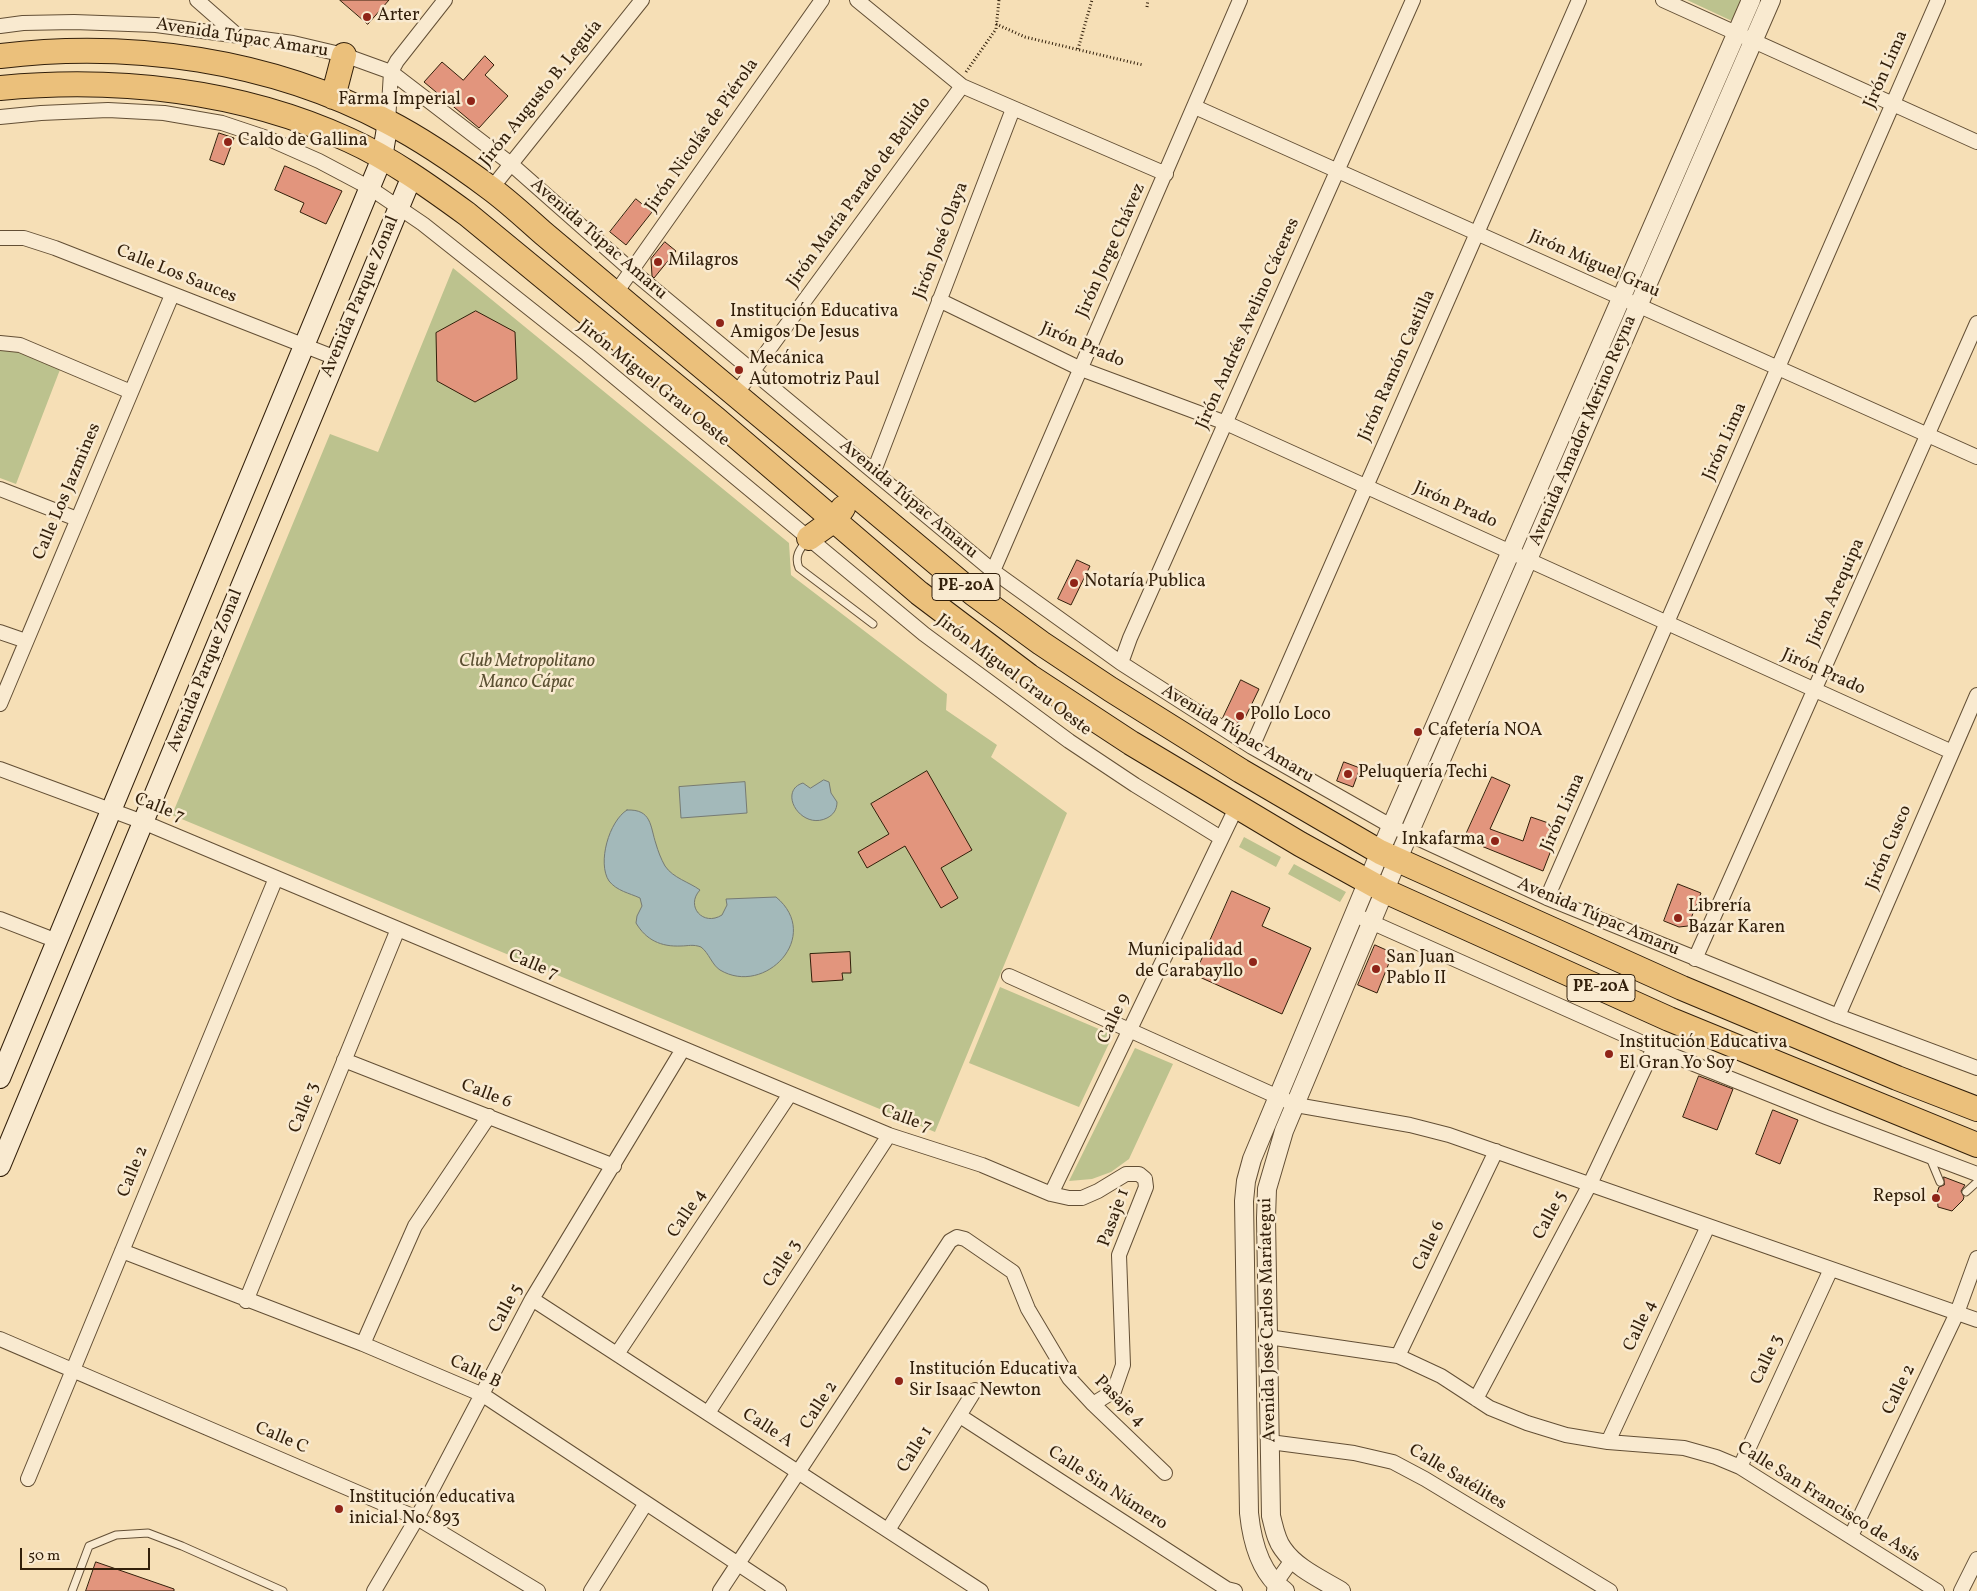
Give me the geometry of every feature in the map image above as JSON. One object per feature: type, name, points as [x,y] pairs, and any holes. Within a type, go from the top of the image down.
[{"type":"highway","name":"Avenida Túpac Amaru","points":[[0,56],[60,51],[100,51],[172,57],[255,71],[291,81],[333,97],[388,122],[491,189],[974,594],[1041,643],[1110,689],[1241,771],[1388,857],[1682,988],[1879,1071],[1977,1109]]},
{"type":"highway","points":[[333,97],[344,55]]},
{"type":"highway","name":"PE-20A","points":[[0,88],[39,85],[121,84],[158,88],[230,100],[313,125],[349,140],[412,176],[467,214],[716,419],[919,593],[1029,676],[1131,743],[1376,886],[1669,1019],[1977,1145]]},
{"type":"highway","points":[[809,538],[834,520],[855,493]]},
{"type":"highway","points":[[1669,1019],[1682,988]]},
{"type":"main road","name":"Avenida Parque Zonal","points":[[0,1078],[370,188],[382,158],[388,122]]},
{"type":"main road","name":"Avenida Parque Zonal","points":[[0,1166],[412,176]]},
{"type":"street","points":[[197,0],[238,36]]},
{"type":"street","points":[[388,122],[391,72],[397,61],[445,0]]},
{"type":"street","name":"Jirón Augusto B. Leguía","points":[[491,189],[642,0]]},
{"type":"street","name":"Jirón Nicolás de Piérola","points":[[615,294],[822,0]]},
{"type":"street","points":[[856,0],[960,84],[1013,109],[1166,174]]},
{"type":"street","name":"Jirón Jorge Chávez","points":[[993,570],[1240,0]]},
{"type":"street","name":"Jirón Andrés Avelino Cáceres","points":[[1121,663],[1412,0]]},
{"type":"street","name":"Jirón Ramón Castilla","points":[[1252,747],[1579,0]]},
{"type":"street","points":[[1663,0],[1977,142]]},
{"type":"street","name":"Avenida Amador Merino Reyna","points":[[1388,857],[1391,826],[1751,0]]},
{"type":"street","name":"Avenida Amador Merino Reyna","points":[[1388,857],[1409,834],[1771,0]]},
{"type":"street","name":"Jirón Lima","points":[[1547,898],[1938,0]]},
{"type":"street","name":"Avenida Túpac Amaru","points":[[0,26],[23,23],[74,22],[147,25],[294,43],[344,55],[391,72],[511,164],[631,270],[993,570],[1121,663],[1252,747],[1391,826],[1547,898],[1838,1016],[1977,1068]]},
{"type":"street","name":"Jirón María Parado de Bellido","points":[[736,394],[960,84]]},
{"type":"street","name":"Jirón Miguel Grau","points":[[1195,107],[1977,457]]},
{"type":"street","name":"Jirón José Olaya","points":[[874,471],[1013,109]]},
{"type":"street","name":"Jirón Miguel Grau Oeste","points":[[0,117],[108,110],[164,113],[222,123],[267,138],[319,161],[370,188],[431,230],[558,330],[924,634],[1069,742],[1221,838]]},
{"type":"street","name":"Calle Los Sauces","points":[[0,238],[24,238],[39,243],[336,358]]},
{"type":"street","name":"Calle Los Jazmines","points":[[0,704],[172,294]]},
{"type":"street","name":"Jirón Prado","points":[[939,300],[1081,369],[1226,423],[1952,752]]},
{"type":"street","name":"Jirón Arequipa","points":[[1695,959],[1977,324]]},
{"type":"street","points":[[0,342],[20,345],[131,392]]},
{"type":"street","points":[[0,489],[77,519]]},
{"type":"street","points":[[0,632],[26,642]]},
{"type":"street","name":"Jirón Cusco","points":[[1838,1016],[1977,695]]},
{"type":"street","name":"Calle 7","points":[[0,769],[143,822],[889,1135],[982,1165],[1052,1194]]},
{"type":"street","name":"Calle 9","points":[[1052,1194],[1236,806]]},
{"type":"street","name":"Avenida José Carlos Maríategui","points":[[1341,1591],[1318,1585],[1292,1560],[1282,1548],[1275,1535],[1271,1516],[1267,1189],[1284,1131],[1371,923],[1376,886],[1388,857]]},
{"type":"street","name":"Calle 2","points":[[28,1479],[276,878]]},
{"type":"street","name":"Avenida José Carlos Maríategui","points":[[1278,1589],[1261,1562],[1252,1534],[1249,1514],[1244,1201],[1246,1181],[1252,1159],[1277,1096],[1354,914],[1376,886]]},
{"type":"street","points":[[1354,914],[1654,1048],[1826,1117],[1977,1174]]},
{"type":"street","points":[[0,919],[57,941]]},
{"type":"street","name":"Calle 3","points":[[246,1301],[398,929]]},
{"type":"street","points":[[1009,976],[1296,1104],[1449,1134],[1977,1320]]},
{"type":"street","name":"Calle 5","points":[[1476,1399],[1590,1184],[1654,1048]]},
{"type":"street","name":"Calle 5","points":[[374,1591],[417,1518],[532,1299],[683,1049]]},
{"type":"street","name":"Calle 6","points":[[344,1060],[614,1166]]},
{"type":"street","name":"Calle 4","points":[[617,1354],[790,1094]]},
{"type":"street","points":[[363,1344],[414,1226],[488,1116]]},
{"type":"street","name":"Calle 3","points":[[708,1413],[889,1135]]},
{"type":"street","name":"Calle 6","points":[[1398,1356],[1496,1151]]},
{"type":"street","name":"Pasaje 1","points":[[1052,1194],[1069,1198],[1082,1198],[1098,1191],[1126,1174],[1139,1174],[1145,1180],[1146,1187],[1119,1255],[1123,1365],[1114,1391],[1094,1404]]},
{"type":"street","name":"Calle 4","points":[[1608,1442],[1708,1226]]},
{"type":"street","name":"Pasaje 4","points":[[950,1241],[957,1237],[964,1239],[1014,1272],[1028,1308],[1069,1378],[1165,1473]]},
{"type":"street","name":"Calle 2","points":[[720,1591],[950,1241]]},
{"type":"street","name":"Calle B","points":[[122,1251],[246,1301],[363,1344],[483,1395],[779,1591]]},
{"type":"street","name":"Calle 2","points":[[1851,1536],[1957,1313],[1977,1258]]},
{"type":"street","name":"Calle 3","points":[[1740,1467],[1831,1269]]},
{"type":"street","name":"Calle A","points":[[532,1299],[981,1591]]},
{"type":"street","name":"Calle San Francisco de Asís","points":[[1268,1337],[1398,1356],[1441,1376],[1490,1408],[1527,1424],[1566,1435],[1608,1442],[1684,1448],[1716,1457],[1740,1467],[1851,1536],[1928,1589]]},
{"type":"street","name":"Calle C","points":[[0,1339],[417,1518],[538,1591]]},
{"type":"street","name":"Calle 1","points":[[888,1530],[976,1390]]},
{"type":"street","name":"Calle Sin Número","points":[[960,1416],[1227,1589],[1235,1591]]},
{"type":"street","name":"Calle Satélites","points":[[1270,1442],[1374,1456],[1393,1462],[1425,1479],[1610,1591]]},
{"type":"street","points":[[591,1591],[646,1503]]},
{"type":"street","points":[[1961,1591],[1977,1559]]},
{"type":"street","points":[[1278,1589],[1292,1560]]},
{"type":"lane","points":[[809,538],[798,552],[797,563],[799,568],[873,624]]},
{"type":"lane","points":[[1929,1155],[1940,1182]]},
{"type":"lane","points":[[1966,1192],[1977,1182]]},
{"type":"lane","points":[[72,1591],[89,1546],[116,1535],[148,1533],[283,1591]]},
{"type":"path","points":[[960,84],[996,28],[999,0]]},
{"type":"path","points":[[1078,49],[1092,0]]},
{"type":"path","points":[[1147,7],[1148,0]]},
{"type":"path","points":[[996,24],[1025,37],[1143,65]]},
{"type":"green space","points":[[1687,0],[1741,0],[1732,21]]},
{"type":"green space","name":"Club Metropolitano Manco Cápac","points":[[453,268],[789,543],[791,575],[947,694],[946,710],[997,745],[991,757],[1067,813],[935,1132],[172,815],[330,434],[378,452]]},
{"type":"green space","points":[[0,347],[15,347],[61,367],[16,484],[0,478]]},
{"type":"green space","points":[[1244,837],[1281,857],[1276,867],[1239,847]]},
{"type":"green space","points":[[1294,864],[1346,892],[1340,902],[1288,874]]},
{"type":"green space","points":[[1000,987],[1113,1035],[1079,1107],[969,1063]]},
{"type":"green space","points":[[1135,1048],[1173,1064],[1129,1159],[1111,1172],[1092,1179],[1069,1181]]},
{"type":"shaded area","points":[[824,780],[829,782],[831,793],[837,802],[833,814],[817,821],[801,815],[792,801],[792,794],[796,787],[803,783],[810,788]]},
{"type":"shaded area","points":[[745,782],[747,813],[681,818],[679,787]]},
{"type":"shaded area","points":[[627,810],[641,812],[649,820],[660,855],[668,870],[700,890],[694,902],[698,913],[703,917],[715,918],[722,915],[727,905],[726,899],[776,897],[789,912],[793,929],[791,944],[782,958],[770,969],[754,975],[737,976],[717,968],[701,947],[661,944],[644,934],[636,923],[642,906],[640,898],[612,884],[609,881],[604,864],[610,833],[615,823]]},
{"type":"building","name":"Arter","points":[[340,0],[389,0],[368,24]]},
{"type":"building","points":[[485,56],[494,65],[485,75],[508,96],[479,128],[424,82],[442,62],[463,80]]},
{"type":"building","points":[[219,133],[234,138],[224,165],[210,160]]},
{"type":"building","points":[[285,166],[342,191],[326,224],[300,212],[304,203],[275,190]]},
{"type":"building","points":[[636,199],[652,212],[626,245],[610,232]]},
{"type":"building","points":[[665,242],[676,251],[654,278],[652,276],[651,259]]},
{"type":"building","points":[[476,311],[515,332],[517,379],[475,402],[437,381],[436,333]]},
{"type":"building","name":"Notaría Publica","points":[[1077,560],[1090,566],[1071,605],[1058,599]]},
{"type":"building","points":[[1241,680],[1259,689],[1245,718],[1234,725],[1223,718]]},
{"type":"building","name":"Peluquería Techi","points":[[1344,762],[1360,768],[1353,787],[1337,781]]},
{"type":"building","points":[[927,771],[972,850],[941,868],[958,898],[941,908],[905,846],[867,868],[858,852],[889,834],[871,804]]},
{"type":"building","points":[[1492,777],[1510,785],[1490,829],[1523,841],[1531,817],[1560,827],[1543,871],[1464,839]]},
{"type":"building","points":[[1678,884],[1701,893],[1688,926],[1679,927],[1664,921]]},
{"type":"building","name":"Municipalidad de Carabayllo","points":[[1232,891],[1270,908],[1262,926],[1311,948],[1282,1014],[1195,975]]},
{"type":"building","name":"San Juan Pablo II","points":[[1375,945],[1393,953],[1377,993],[1358,985]]},
{"type":"building","points":[[850,952],[851,973],[842,973],[843,980],[812,982],[810,954]]},
{"type":"building","points":[[1699,1076],[1733,1089],[1717,1130],[1683,1117]]},
{"type":"building","points":[[1773,1110],[1798,1120],[1780,1164],[1756,1154]]},
{"type":"building","points":[[1944,1177],[1965,1185],[1961,1191],[1964,1197],[1963,1200],[1952,1211],[1938,1207],[1937,1193],[1939,1187],[1944,1185]]},
{"type":"building","points":[[96,1562],[174,1589],[174,1591],[86,1591]]},
{"type":"place","name":"Arter","points":[[367,17]]},
{"type":"place","name":"Farma Imperial","points":[[471,101]]},
{"type":"place","name":"Caldo de Gallina","points":[[228,142]]},
{"type":"place","name":"Milagros","points":[[658,262]]},
{"type":"place","name":"Institución Educativa Amigos De Jesus","points":[[720,323]]},
{"type":"place","name":"Mecánica Automotriz Paul","points":[[739,370]]},
{"type":"place","name":"Notaría Publica","points":[[1074,583]]},
{"type":"place","name":"Pollo Loco","points":[[1240,716]]},
{"type":"place","name":"Cafetería NOA","points":[[1418,732]]},
{"type":"place","name":"Peluquería Techi","points":[[1348,774]]},
{"type":"place","name":"Inkafarma","points":[[1495,841]]},
{"type":"place","name":"Librería Bazar Karen","points":[[1678,918]]},
{"type":"place","name":"Municipalidad de Carabayllo","points":[[1253,962]]},
{"type":"place","name":"San Juan Pablo II","points":[[1376,969]]},
{"type":"place","name":"Institución Educativa El Gran Yo Soy","points":[[1609,1054]]},
{"type":"place","name":"Repsol","points":[[1936,1198]]},
{"type":"place","name":"Institución Educativa Sir Isaac Newton","points":[[899,1381]]},
{"type":"place","name":"Institución educativa inicial No. 893","points":[[339,1509]]}]
